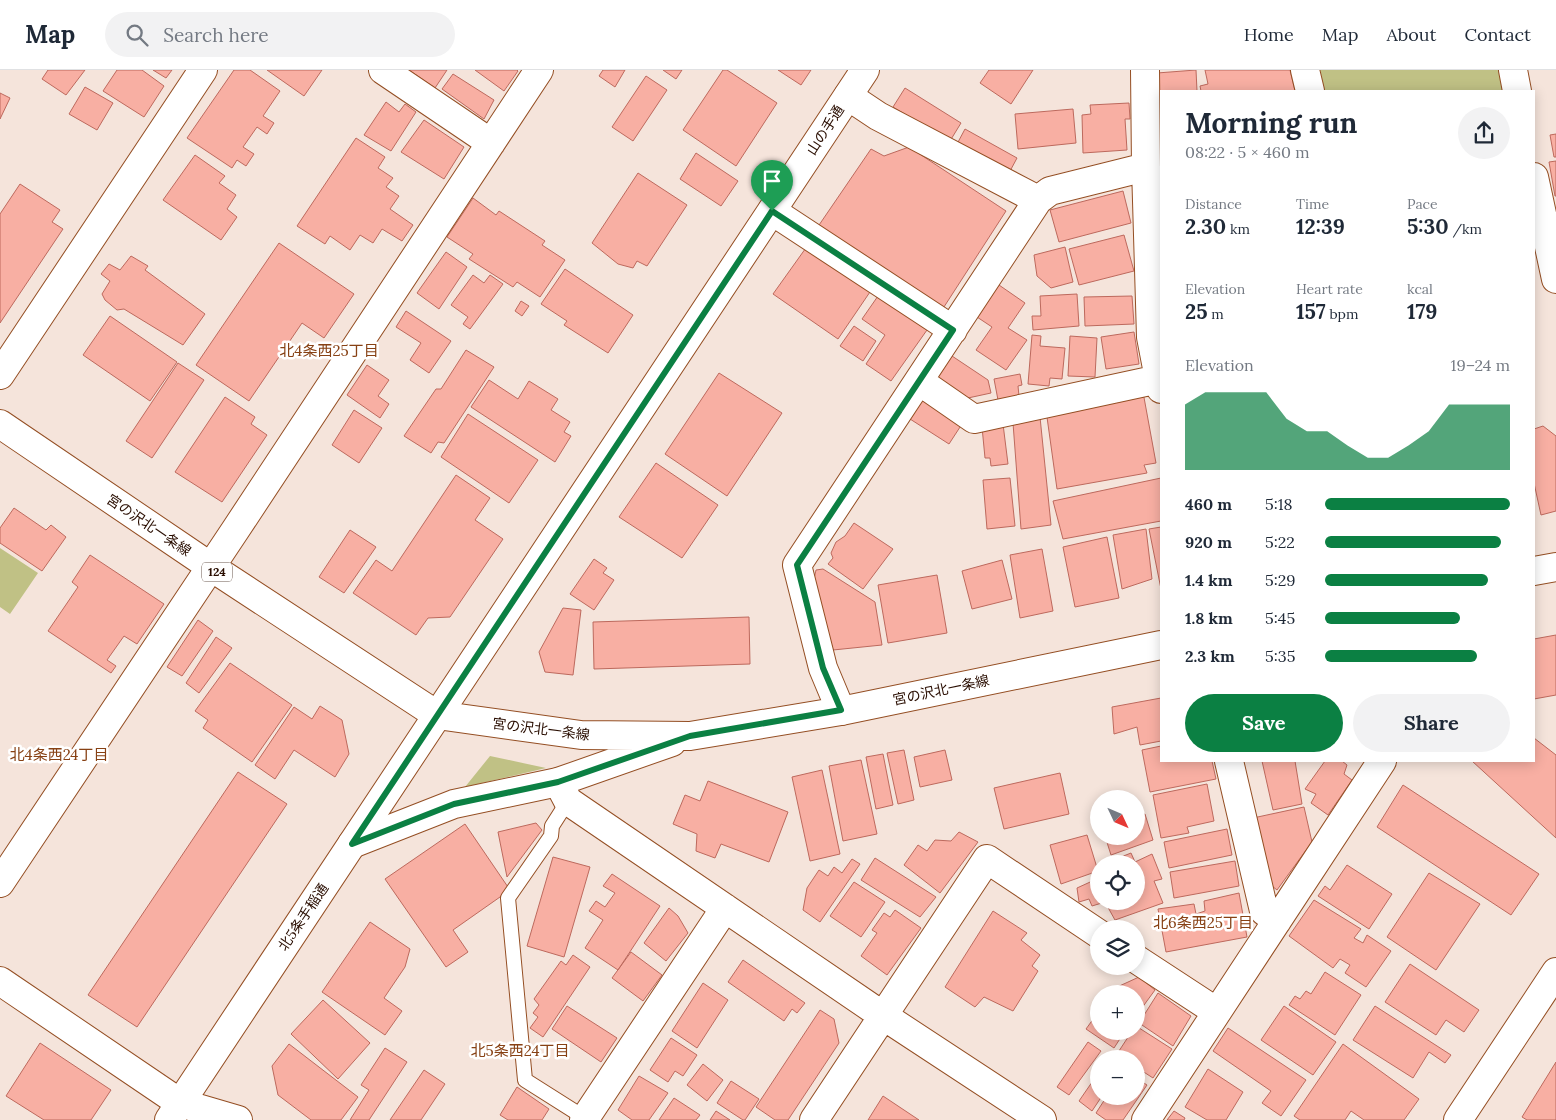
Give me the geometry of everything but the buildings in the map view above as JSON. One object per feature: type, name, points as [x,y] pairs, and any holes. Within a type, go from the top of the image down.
[{"type":"street","points":[[0,375],[202,70]]},
{"type":"street","points":[[383,70],[491,143]]},
{"type":"street","points":[[0,884],[539,70]]},
{"type":"street","name":"山の手通","points":[[438,715],[865,70]]},
{"type":"street","points":[[919,381],[974,419],[1160,384],[1151,337],[1146,167],[1146,70]]},
{"type":"street","points":[[1305,70],[1310,90]]},
{"type":"street","points":[[1513,70],[1517,90]]},
{"type":"street","points":[[848,96],[878,116],[1038,200]]},
{"type":"street","points":[[841,710],[823,668],[797,565],[1038,200],[1050,192],[1146,167]]},
{"type":"street","points":[[1535,182],[1556,279]]},
{"type":"street","points":[[772,211],[953,330]]},
{"type":"street","name":"宮の沢北一条線","points":[[0,424],[211,567],[438,715],[581,735],[690,736],[841,710],[1160,646]]},
{"type":"street","points":[[1535,571],[1556,567]]},
{"type":"street","name":"北5条手稲通","points":[[181,1114],[352,844],[438,715]]},
{"type":"street","points":[[352,844],[454,804],[563,792],[690,736]]},
{"type":"street","points":[[1230,762],[1264,911],[1277,921]]},
{"type":"street","points":[[1146,1120],[1381,762]]},
{"type":"street","points":[[563,792],[725,908],[1042,1120]]},
{"type":"street","points":[[814,1120],[987,859],[1090,928]]},
{"type":"street","points":[[585,1119],[725,908]]},
{"type":"street","points":[[1145,965],[1217,1012]]},
{"type":"street","points":[[1458,1120],[1555,976]]},
{"type":"street","points":[[0,981],[181,1114],[238,1120]]},
{"type":"lane","points":[[563,792],[552,826],[551,836],[508,898],[525,1080],[585,1119]]},
{"type":"green space","points":[[1320,70],[1505,70],[1509,90],[1324,90]]},
{"type":"green space","points":[[0,548],[38,573],[10,614],[0,607]]},
{"type":"green space","points":[[490,756],[546,768],[465,787]]},
{"type":"district","name":"北4条西25丁目","points":[[329,351]]},
{"type":"district","name":"北4条西24丁目","points":[[59,755]]},
{"type":"district","name":"北6条西25丁目","points":[[1203,923]]},
{"type":"district","name":"北5条西24丁目","points":[[520,1051]]},
{"type":"route","points":[[772,211],[953,330],[797,565],[823,668],[841,710],[690,736],[558,782],[454,804],[352,844],[405,764],[772,211]]}]
